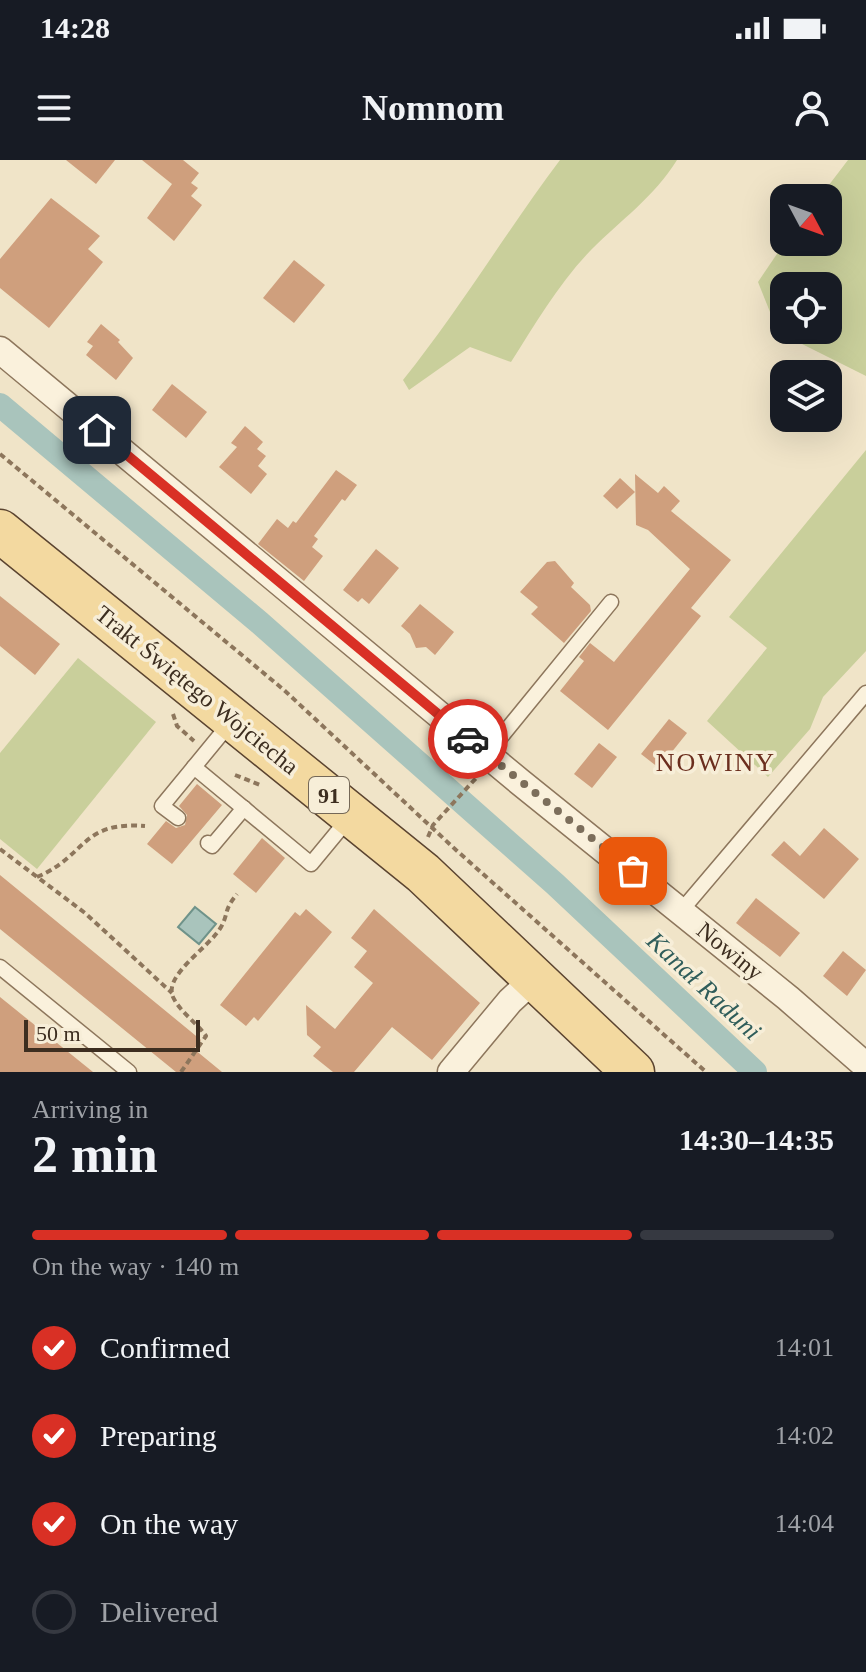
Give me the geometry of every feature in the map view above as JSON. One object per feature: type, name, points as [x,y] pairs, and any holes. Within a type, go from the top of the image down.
[{"type":"main road","name":"Trakt Świętego Wojciecha","points":[[0,531],[423,873],[633,1072]]},
{"type":"street","name":"Nowiny","points":[[0,350],[866,1066]]},
{"type":"street","points":[[451,1072],[510,1001],[536,977]]},
{"type":"lane","points":[[487,754],[611,602]]},
{"type":"lane","points":[[681,911],[866,693]]},
{"type":"lane","points":[[178,818],[162,806],[234,719]]},
{"type":"lane","points":[[193,768],[311,864],[352,814]]},
{"type":"lane","points":[[208,843],[212,846],[244,808]]},
{"type":"lane","points":[[0,967],[129,1072]]},
{"type":"path","points":[[0,454],[284,690],[433,825],[456,850],[706,1072]]},
{"type":"path","points":[[426,843],[433,825],[474,780]]},
{"type":"path","points":[[37,877],[70,858],[85,839],[102,829],[122,825],[145,826]]},
{"type":"path","points":[[0,849],[119,942],[172,993],[206,1036],[181,1072]]},
{"type":"path","points":[[172,993],[177,975],[211,941],[222,925],[224,910],[237,894]]},
{"type":"green space","points":[[560,160],[677,160],[648,197],[579,263],[511,362],[470,347],[409,390],[403,380]]},
{"type":"green space","points":[[848,160],[866,160],[866,376],[842,364],[842,360],[834,360],[802,344],[842,344],[842,272],[770,272],[770,312],[758,282],[776,256],[842,256],[842,184],[830,184]]},
{"type":"green space","points":[[866,450],[866,651],[823,697],[810,729],[768,777],[707,721],[767,648],[729,617]]},
{"type":"green space","points":[[78,658],[156,722],[37,869],[0,839],[0,753]]},
{"type":"water","points":[[195,907],[216,924],[199,944],[178,927]]},
{"type":"building","points":[[66,160],[115,160],[96,184]]},
{"type":"building","points":[[142,160],[183,160],[199,173],[191,183],[198,188],[191,196],[202,205],[174,241],[147,218],[172,184]]},
{"type":"building","points":[[51,198],[100,236],[88,249],[103,262],[49,328],[0,288],[0,259]]},
{"type":"building","points":[[294,260],[325,285],[294,323],[263,298]]},
{"type":"building","points":[[101,324],[120,340],[118,342],[133,358],[116,380],[86,355],[93,346],[87,342]]},
{"type":"building","points":[[172,384],[207,412],[186,438],[152,410]]},
{"type":"building","points":[[245,426],[263,442],[257,449],[266,456],[258,466],[267,474],[251,494],[219,467],[237,447],[231,443]]},
{"type":"building","points":[[336,470],[357,485],[345,501],[342,499],[314,536],[318,539],[312,547],[323,556],[304,581],[258,544],[277,519],[288,528],[293,521],[296,523]]},
{"type":"building","points":[[635,474],[658,493],[664,486],[680,501],[671,511],[731,560],[691,608],[701,616],[608,730],[560,691],[584,661],[579,657],[590,643],[614,662],[690,569],[648,530],[636,525]]},
{"type":"building","points":[[620,478],[635,492],[617,509],[603,496]]},
{"type":"building","points":[[376,549],[399,568],[369,604],[362,598],[358,602],[343,590]]},
{"type":"building","points":[[555,561],[574,583],[571,587],[590,605],[591,611],[564,643],[531,614],[538,607],[520,592],[547,562]]},
{"type":"building","points":[[0,596],[60,644],[35,675],[0,646]]},
{"type":"building","points":[[420,604],[454,632],[435,655],[426,647],[416,648],[410,634],[401,626]]},
{"type":"building","points":[[669,719],[687,733],[659,768],[641,754]]},
{"type":"building","points":[[599,743],[617,757],[592,788],[574,774]]},
{"type":"building","points":[[197,784],[222,805],[172,864],[147,844],[166,821],[176,828],[185,825],[187,815],[179,806]]},
{"type":"building","points":[[824,828],[859,859],[824,899],[771,855],[784,841],[800,856]]},
{"type":"building","points":[[262,838],[285,858],[256,893],[233,874]]},
{"type":"building","points":[[0,875],[201,1040],[194,1049],[222,1072],[176,1072],[0,929]]},
{"type":"building","points":[[756,898],[800,933],[780,957],[736,923]]},
{"type":"building","points":[[306,909],[332,932],[258,1021],[254,1017],[246,1026],[220,1005],[295,912],[300,916]]},
{"type":"building","points":[[374,909],[480,1003],[432,1060],[392,1027],[354,1072],[333,1072],[313,1056],[321,1047],[307,1035],[306,1005],[335,1029],[373,983],[354,967],[367,951],[351,938]]},
{"type":"building","points":[[843,951],[866,970],[847,996],[823,976]]},
{"type":"building","points":[[0,997],[93,1072],[0,1072]]},
{"type":"waterway","name":"Kanał Raduni","points":[[0,405],[260,623],[555,884],[755,1072]]},
{"type":"way so far","points":[[468,739],[633,871]]},
{"type":"district","name":"NOWINY","points":[[716,762]]},
{"type":"route","points":[[97,430],[468,739]]}]
